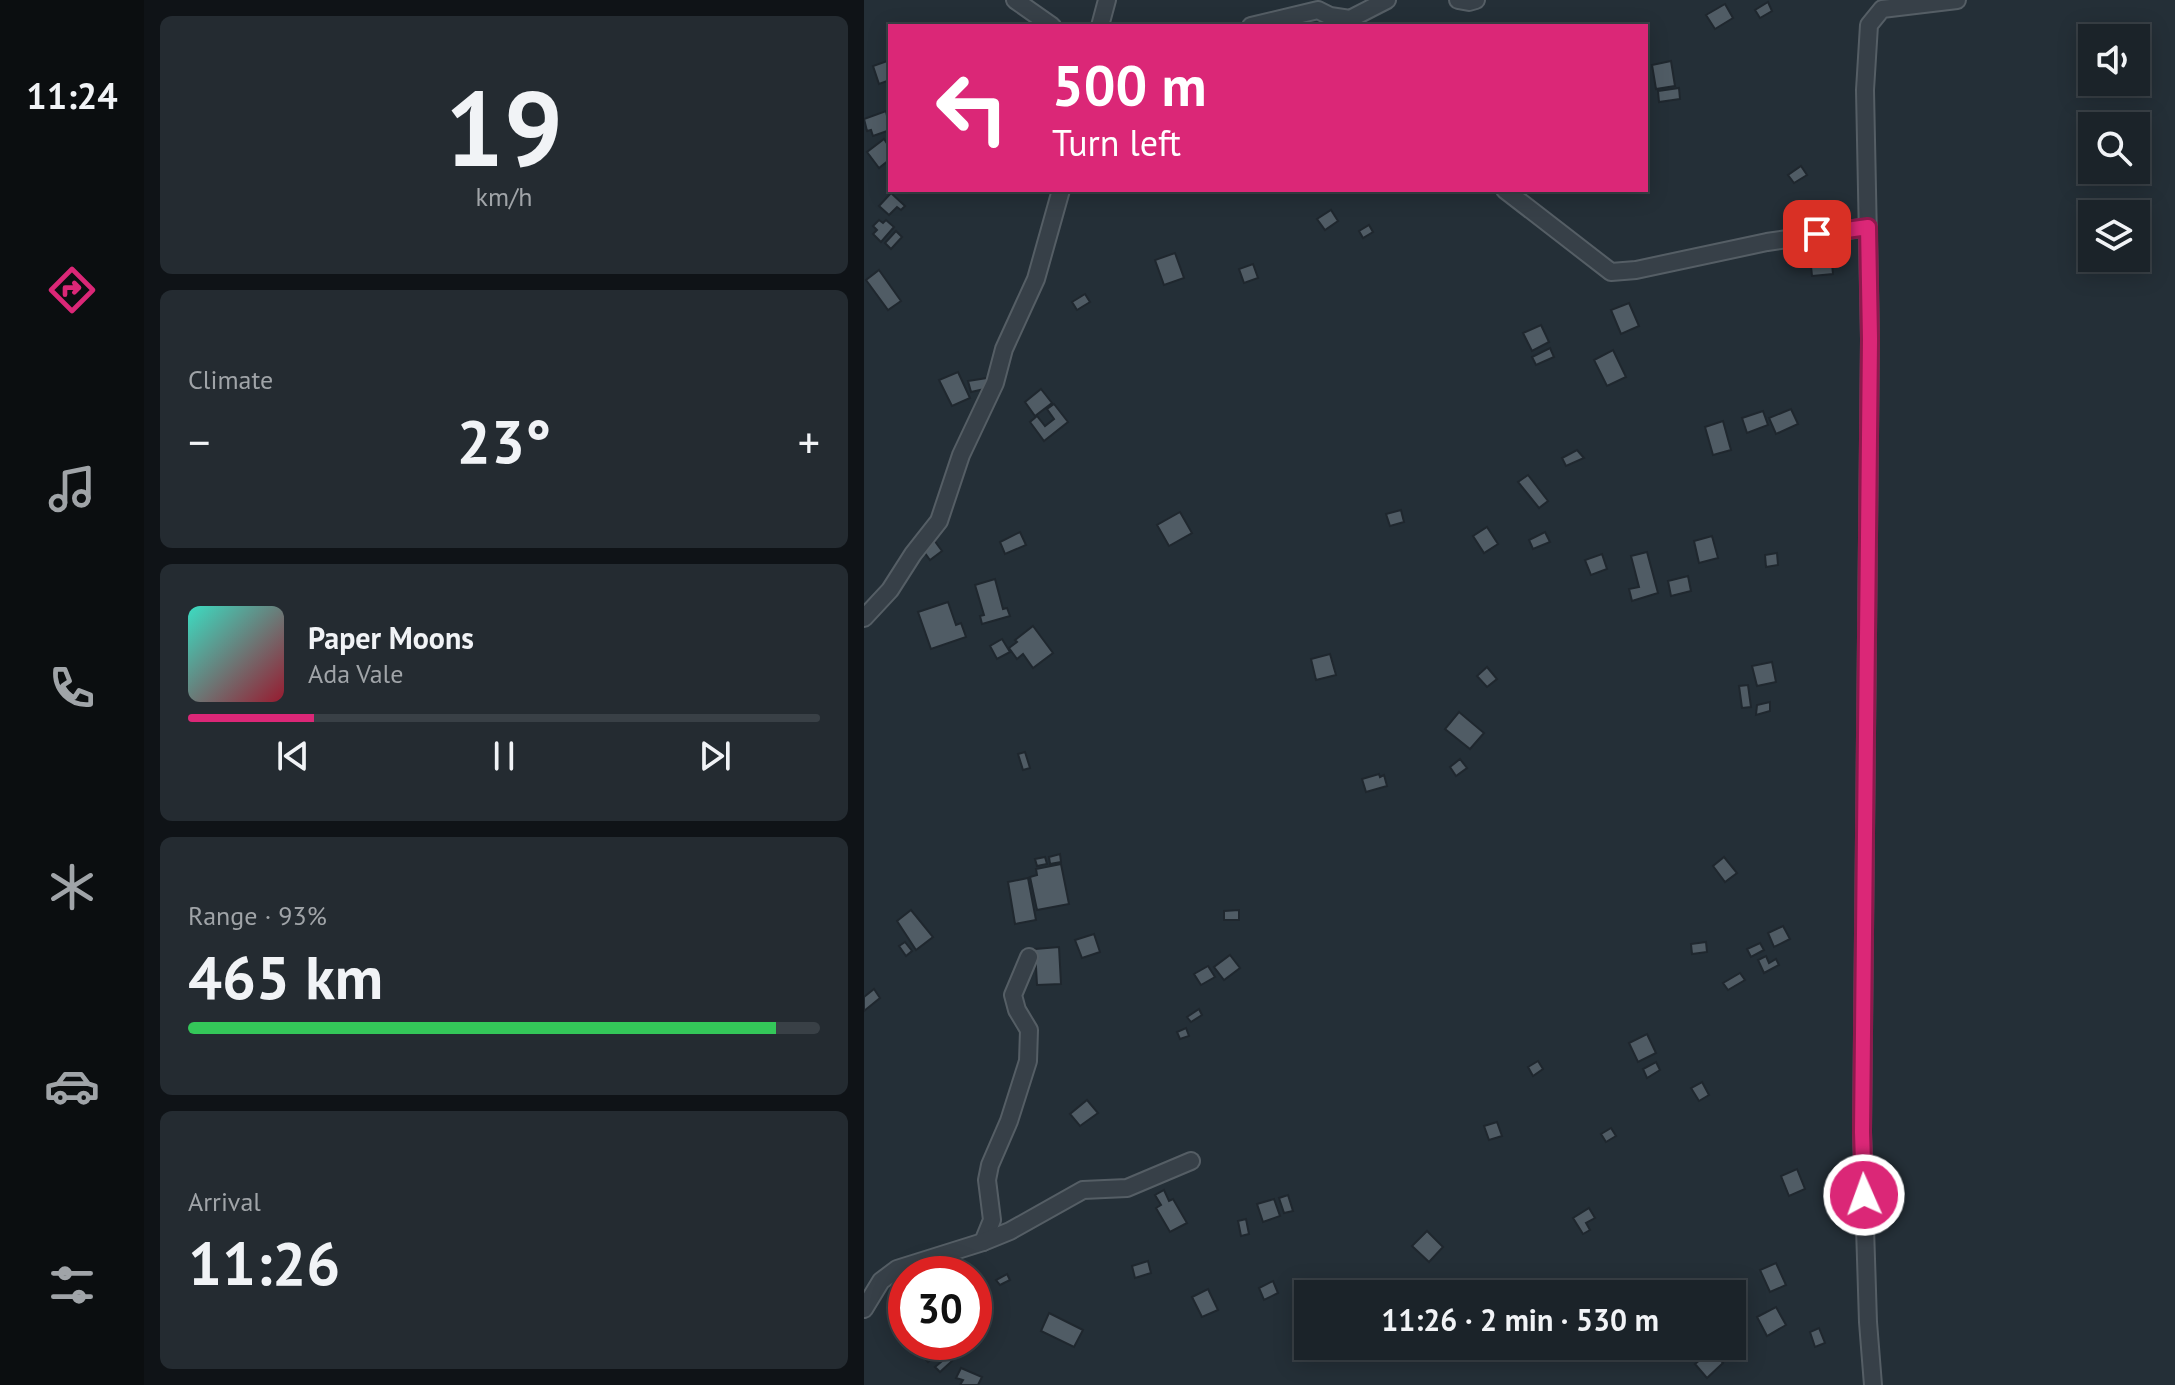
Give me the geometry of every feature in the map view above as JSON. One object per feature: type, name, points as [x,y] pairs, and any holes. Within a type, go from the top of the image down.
[{"type":"street","points":[[1015,0],[1049,24]]},
{"type":"street","points":[[1101,24],[1107,0]]},
{"type":"street","points":[[1259,24],[1318,10],[1332,21],[1350,19],[1387,0]]},
{"type":"street","points":[[1458,0],[1476,0]]},
{"type":"street","points":[[1873,1385],[1862,1132],[1870,339],[1865,90],[1869,25],[1882,9],[1957,0]]},
{"type":"street","points":[[864,618],[890,590],[939,521],[961,455],[995,383],[1004,349],[1036,279],[1060,192]]},
{"type":"street","points":[[1508,192],[1611,272],[1636,270],[1767,242],[1868,227]]},
{"type":"street","points":[[983,1242],[992,1220],[987,1180],[990,1165],[1009,1121],[1028,1061],[1029,1030],[1017,1010],[1013,995],[1029,957]]},
{"type":"street","points":[[864,1309],[881,1281],[897,1269],[1010,1231],[1083,1190],[1127,1188],[1191,1161]]},
{"type":"building","points":[[1768,2],[1772,11],[1760,18],[1755,10]]},
{"type":"building","points":[[1725,4],[1733,18],[1715,29],[1706,15]]},
{"type":"building","points":[[888,61],[888,81],[879,84],[873,66]]},
{"type":"building","points":[[1671,61],[1675,86],[1656,89],[1652,65]]},
{"type":"building","points":[[1679,88],[1680,99],[1659,102],[1658,91]]},
{"type":"building","points":[[886,111],[888,131],[873,136],[871,130],[867,131],[864,119]]},
{"type":"building","points":[[884,139],[888,145],[888,161],[879,168],[867,152]]},
{"type":"building","points":[[1801,166],[1807,175],[1794,183],[1788,175]]},
{"type":"building","points":[[891,193],[905,206],[901,210],[897,207],[889,215],[879,206]]},
{"type":"building","points":[[1331,210],[1338,221],[1325,230],[1317,219]]},
{"type":"building","points":[[879,220],[883,223],[886,220],[894,227],[881,242],[873,234],[877,230],[873,226]]},
{"type":"building","points":[[1369,225],[1373,232],[1363,238],[1359,231]]},
{"type":"building","points":[[896,231],[902,237],[891,249],[885,243]]},
{"type":"building","points":[[1175,253],[1184,278],[1164,285],[1155,260]]},
{"type":"building","points":[[1253,264],[1258,278],[1244,283],[1239,269]]},
{"type":"building","points":[[1832,264],[1833,274],[1812,276],[1811,266]]},
{"type":"building","points":[[879,270],[901,301],[888,310],[866,280]]},
{"type":"building","points":[[1085,294],[1090,302],[1077,310],[1072,302]]},
{"type":"building","points":[[1629,303],[1639,326],[1621,334],[1611,310]]},
{"type":"building","points":[[1541,325],[1549,342],[1532,351],[1523,333]]},
{"type":"building","points":[[1550,348],[1554,357],[1536,365],[1532,357]]},
{"type":"building","points":[[1613,350],[1626,377],[1607,386],[1594,360]]},
{"type":"building","points":[[958,372],[970,398],[952,406],[939,380]]},
{"type":"building","points":[[987,378],[989,388],[971,392],[968,381]]},
{"type":"building","points":[[1041,389],[1052,403],[1035,416],[1025,402]]},
{"type":"building","points":[[1054,404],[1068,422],[1044,441],[1030,422],[1037,416],[1045,426],[1054,419],[1047,409]]},
{"type":"building","points":[[1791,409],[1798,424],[1776,434],[1769,418]]},
{"type":"building","points":[[1763,411],[1768,425],[1747,433],[1742,418]]},
{"type":"building","points":[[1723,421],[1731,450],[1713,455],[1705,427]]},
{"type":"building","points":[[1577,450],[1584,458],[1566,466],[1562,458]]},
{"type":"building","points":[[1528,475],[1548,501],[1539,508],[1518,482]]},
{"type":"building","points":[[1401,510],[1404,522],[1390,526],[1386,514]]},
{"type":"building","points":[[1180,512],[1192,533],[1169,546],[1157,525]]},
{"type":"building","points":[[1487,527],[1498,544],[1484,553],[1473,536]]},
{"type":"building","points":[[1020,532],[1026,545],[1005,554],[1000,542]]},
{"type":"building","points":[[1545,532],[1550,542],[1533,549],[1529,540]]},
{"type":"building","points":[[1712,536],[1718,558],[1699,563],[1694,541]]},
{"type":"building","points":[[934,540],[942,551],[930,560],[922,549]]},
{"type":"building","points":[[1647,552],[1658,593],[1632,601],[1629,589],[1639,587],[1631,556]]},
{"type":"building","points":[[1777,553],[1778,565],[1766,567],[1765,555]]},
{"type":"building","points":[[1602,554],[1607,569],[1591,575],[1585,560]]},
{"type":"building","points":[[1688,576],[1691,591],[1671,596],[1668,581]]},
{"type":"building","points":[[995,579],[1003,609],[1007,608],[1010,616],[982,624],[980,616],[984,615],[975,585]]},
{"type":"building","points":[[948,602],[956,625],[961,623],[966,637],[931,649],[918,612]]},
{"type":"building","points":[[1033,626],[1053,653],[1033,668],[1023,654],[1017,659],[1009,648]]},
{"type":"building","points":[[1002,639],[1010,652],[997,659],[990,646]]},
{"type":"building","points":[[1330,654],[1336,675],[1316,680],[1311,659]]},
{"type":"building","points":[[1772,662],[1776,682],[1757,686],[1752,666]]},
{"type":"building","points":[[1487,667],[1497,679],[1487,687],[1477,676]]},
{"type":"building","points":[[1748,685],[1751,707],[1742,708],[1739,686]]},
{"type":"building","points":[[1770,702],[1770,711],[1756,715],[1757,705]]},
{"type":"building","points":[[1459,712],[1484,733],[1470,749],[1445,729]]},
{"type":"building","points":[[1025,752],[1030,768],[1023,770],[1018,754]]},
{"type":"building","points":[[1460,759],[1467,768],[1456,776],[1450,767]]},
{"type":"building","points":[[1379,774],[1380,777],[1384,775],[1387,786],[1366,792],[1362,779]]},
{"type":"building","points":[[1060,854],[1061,862],[1050,864],[1049,857]]},
{"type":"building","points":[[1045,857],[1047,864],[1037,866],[1035,859]]},
{"type":"building","points":[[1724,857],[1737,873],[1725,882],[1713,866]]},
{"type":"building","points":[[1061,864],[1069,904],[1037,910],[1030,877],[1037,875],[1036,869]]},
{"type":"building","points":[[1028,878],[1036,920],[1015,924],[1008,882]]},
{"type":"building","points":[[911,910],[933,937],[916,950],[897,921]]},
{"type":"building","points":[[1239,910],[1239,920],[1224,920],[1224,911]]},
{"type":"building","points":[[1783,926],[1790,939],[1774,947],[1768,933]]},
{"type":"building","points":[[1094,934],[1100,952],[1082,958],[1075,940]]},
{"type":"building","points":[[905,942],[912,951],[906,956],[899,946]]},
{"type":"building","points":[[1706,942],[1707,952],[1692,954],[1691,944]]},
{"type":"building","points":[[1760,943],[1764,950],[1751,957],[1747,949]]},
{"type":"building","points":[[1059,947],[1061,984],[1037,985],[1035,949]]},
{"type":"building","points":[[1230,955],[1240,968],[1224,980],[1214,967]]},
{"type":"building","points":[[1766,956],[1769,963],[1776,959],[1779,965],[1764,973],[1758,960]]},
{"type":"building","points":[[1208,966],[1215,977],[1201,985],[1194,974]]},
{"type":"building","points":[[1740,973],[1745,980],[1728,990],[1723,983]]},
{"type":"building","points":[[874,989],[880,998],[864,1011],[864,997]]},
{"type":"building","points":[[1199,1009],[1202,1015],[1191,1022],[1187,1017]]},
{"type":"building","points":[[1186,1028],[1189,1036],[1180,1039],[1177,1032]]},
{"type":"building","points":[[1647,1034],[1656,1053],[1638,1062],[1629,1043]]},
{"type":"building","points":[[1538,1061],[1543,1069],[1533,1076],[1528,1067]]},
{"type":"building","points":[[1656,1062],[1660,1070],[1647,1078],[1643,1069]]},
{"type":"building","points":[[1702,1082],[1709,1095],[1699,1101],[1691,1088]]},
{"type":"building","points":[[1087,1100],[1098,1113],[1080,1126],[1070,1114]]},
{"type":"building","points":[[1497,1122],[1502,1136],[1489,1140],[1484,1126]]},
{"type":"building","points":[[1611,1128],[1616,1136],[1606,1142],[1601,1134]]},
{"type":"building","points":[[1797,1169],[1805,1189],[1789,1196],[1781,1176]]},
{"type":"building","points":[[1164,1190],[1187,1223],[1170,1232],[1156,1208],[1161,1205],[1155,1195]]},
{"type":"building","points":[[1288,1195],[1293,1211],[1284,1213],[1279,1198]]},
{"type":"building","points":[[1274,1199],[1280,1216],[1263,1222],[1257,1204]]},
{"type":"building","points":[[1589,1208],[1595,1218],[1586,1223],[1590,1230],[1583,1234],[1573,1218]]},
{"type":"building","points":[[1246,1219],[1249,1234],[1241,1236],[1238,1221]]},
{"type":"building","points":[[1427,1231],[1443,1247],[1429,1262],[1412,1246]]},
{"type":"building","points":[[1148,1261],[1151,1273],[1135,1278],[1132,1266]]},
{"type":"building","points":[[1776,1263],[1786,1285],[1770,1292],[1760,1270]]},
{"type":"building","points":[[1007,1274],[1010,1280],[1000,1285],[996,1280]]},
{"type":"building","points":[[1273,1281],[1278,1293],[1264,1300],[1259,1288]]},
{"type":"building","points":[[1208,1289],[1218,1310],[1202,1317],[1192,1297]]},
{"type":"building","points":[[1776,1307],[1786,1325],[1767,1336],[1757,1317]]},
{"type":"building","points":[[1049,1313],[1083,1330],[1074,1347],[1041,1331]]},
{"type":"building","points":[[1819,1328],[1825,1343],[1815,1347],[1810,1332]]},
{"type":"building","points":[[943,1360],[952,1361],[940,1372],[935,1367]]},
{"type":"building","points":[[1700,1360],[1720,1360],[1723,1363],[1707,1378],[1695,1364]]},
{"type":"building","points":[[961,1368],[982,1377],[978,1385],[960,1385],[963,1380],[956,1378]]},
{"type":"route","points":[[1817,234],[1868,227],[1870,339],[1862,1132],[1864,1195]]}]
